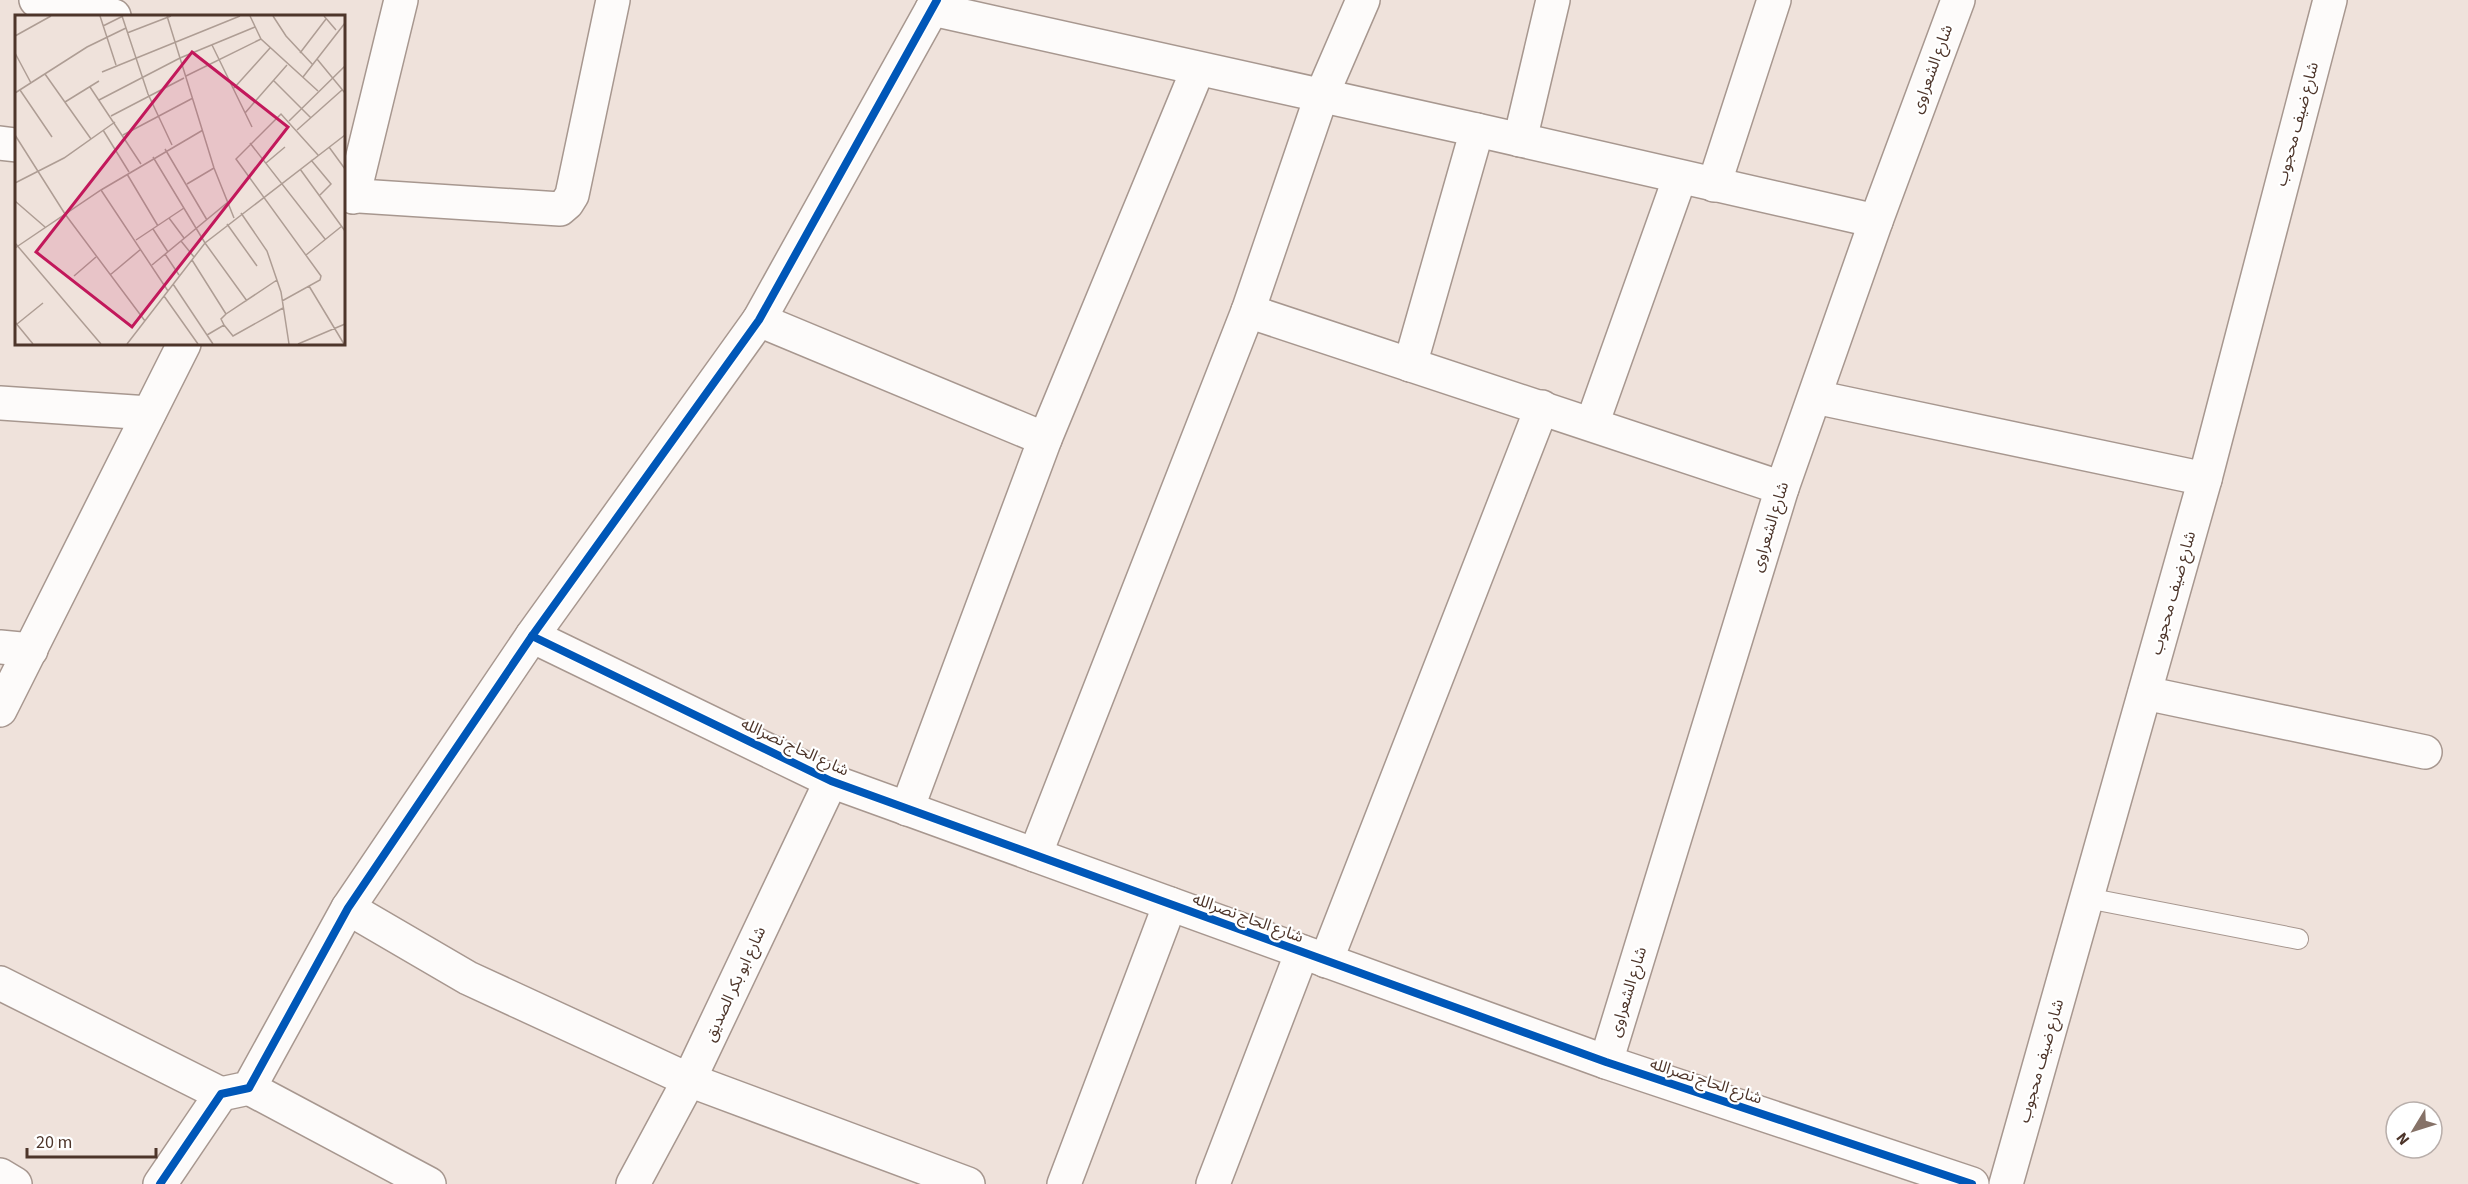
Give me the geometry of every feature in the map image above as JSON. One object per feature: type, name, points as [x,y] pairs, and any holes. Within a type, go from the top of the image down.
[{"type":"street","points":[[36,0],[109,15]]},
{"type":"street","points":[[401,0],[348,196],[560,209],[572,195],[614,0]]},
{"type":"street","points":[[1035,855],[1248,311],[1321,96],[1363,0]]},
{"type":"street","points":[[1520,140],[1553,0]]},
{"type":"street","points":[[1714,185],[1774,0]]},
{"type":"street","name":"شارع الشعراوى","points":[[1606,1062],[1782,488],[1876,221],[1958,0]]},
{"type":"street","name":"شارع ضيف محجوب","points":[[2006,1184],[2205,479],[2330,0]]},
{"type":"street","points":[[160,1184],[235,1091],[348,908],[532,636],[759,320],[934,4],[1198,69],[1876,221]]},
{"type":"street","points":[[907,809],[1045,439],[1198,69]]},
{"type":"street","points":[[1410,365],[1477,130]]},
{"type":"street","points":[[0,143],[15,145]]},
{"type":"street","points":[[1592,424],[1680,177]]},
{"type":"street","points":[[1248,311],[1782,488]]},
{"type":"street","points":[[759,320],[1045,439]]},
{"type":"street","points":[[0,711],[15,649],[149,413],[183,345]]},
{"type":"street","points":[[1815,397],[2205,479]]},
{"type":"street","points":[[0,403],[149,413]]},
{"type":"street","points":[[1213,1184],[1314,957],[1542,407]]},
{"type":"street","name":"شارع الحاج نصرالله","points":[[532,636],[831,781],[1606,1062],[1972,1184]]},
{"type":"street","points":[[2145,693],[2425,752]]},
{"type":"street","name":"شارع ابو بكر الصديق","points":[[633,1184],[689,1080],[831,781]]},
{"type":"street","points":[[1064,1184],[1170,904]]},
{"type":"street","points":[[348,908],[477,982],[689,1080],[968,1184]]},
{"type":"street","points":[[0,983],[235,1091],[429,1184]]},
{"type":"street","points":[[0,1175],[15,1184]]},
{"type":"lane","points":[[2087,898],[2298,939]]},
{"type":"cycle path","points":[[160,1184],[221,1094],[249,1088],[348,908],[532,636],[759,320],[937,0]]},
{"type":"cycle path","points":[[532,636],[831,781],[1606,1062],[1972,1184]]}]
